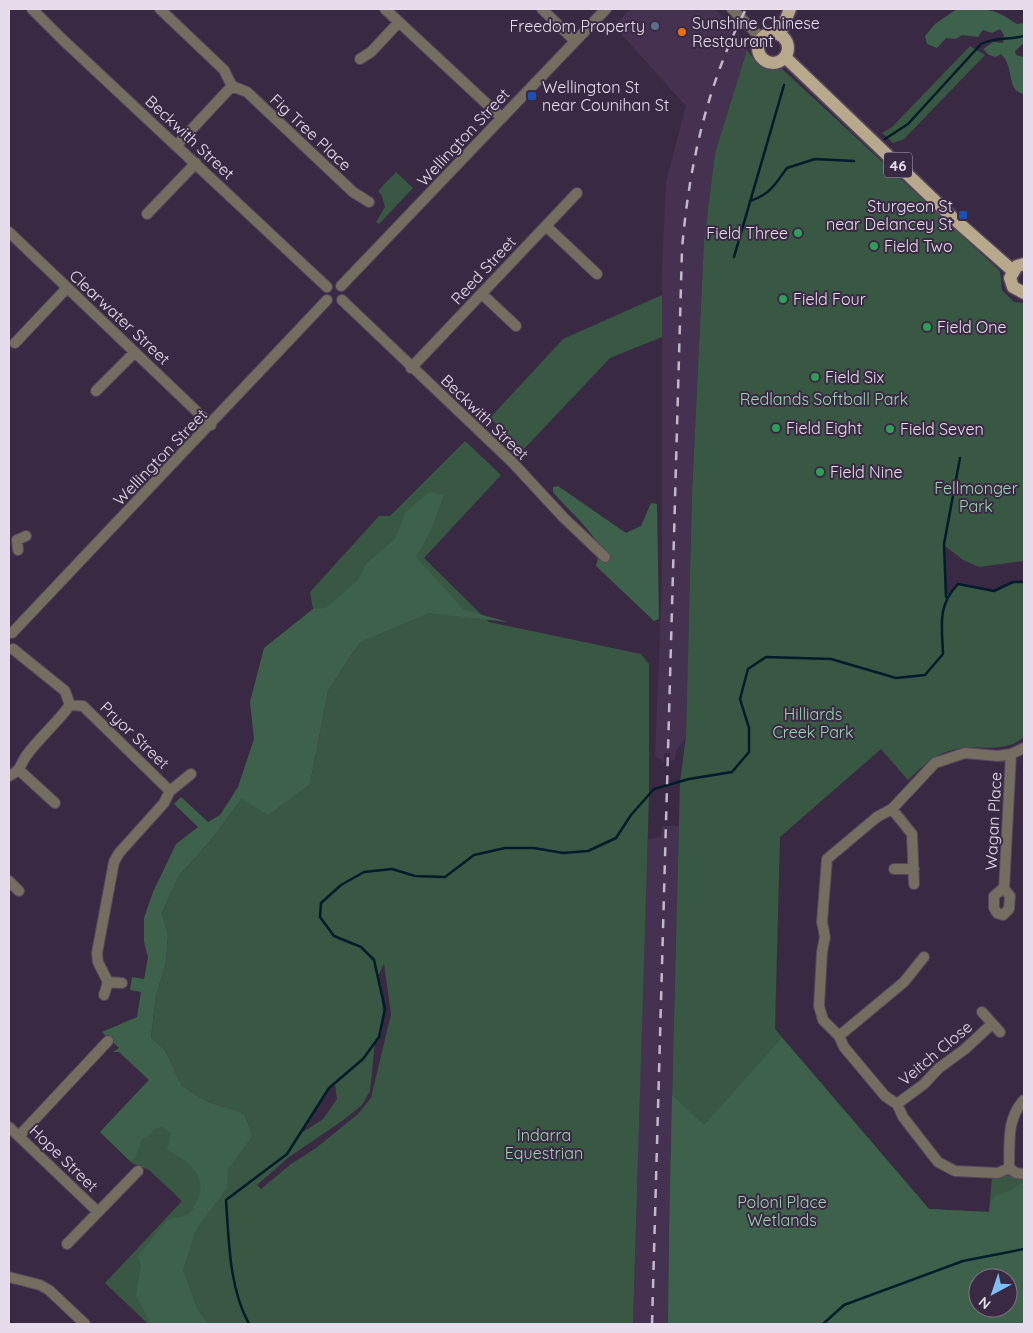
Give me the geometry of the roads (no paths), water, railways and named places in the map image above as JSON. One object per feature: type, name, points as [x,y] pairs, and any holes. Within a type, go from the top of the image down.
[{"type":"main road","points":[[780,34],[790,9]]},
{"type":"main road","points":[[769,33],[780,34],[788,44],[785,58],[775,63],[764,60],[758,50],[761,38],[769,33]]},
{"type":"main road","name":"46","points":[[785,58],[953,218],[1012,270]]},
{"type":"main road","points":[[1024,264],[1012,270],[1010,278],[1013,288],[1024,293]]},
{"type":"street","name":"Beckwith Street","points":[[32,9],[53,31],[327,287]]},
{"type":"street","points":[[160,9],[224,70],[232,86],[177,145]]},
{"type":"street","points":[[385,9],[502,118]]},
{"type":"street","points":[[542,9],[575,41]]},
{"type":"street","name":"Wellington Street","points":[[341,286],[606,9]]},
{"type":"street","points":[[732,9],[761,38]]},
{"type":"street","points":[[360,59],[371,52],[399,22]]},
{"type":"street","name":"Fig Tree Place","points":[[232,86],[247,92],[353,192],[369,202]]},
{"type":"street","points":[[147,214],[196,163]]},
{"type":"street","name":"Reed Street","points":[[412,368],[577,194]]},
{"type":"street","points":[[546,226],[597,274]]},
{"type":"street","name":"Clearwater Street","points":[[9,232],[211,425]]},
{"type":"street","points":[[334,284],[341,286],[345,293],[342,300],[335,304],[327,300],[325,294],[327,287],[334,284]]},
{"type":"street","points":[[15,343],[67,288]]},
{"type":"street","points":[[482,294],[516,326]]},
{"type":"street","name":"Wellington Street","points":[[11,650],[16,641],[10,632],[211,425],[327,300]]},
{"type":"street","name":"Beckwith Street","points":[[342,300],[513,463],[564,518],[605,557]]},
{"type":"street","points":[[96,391],[135,352]]},
{"type":"street","points":[[9,532],[20,542]]},
{"type":"street","points":[[9,776],[19,770],[26,756],[55,725],[70,705],[65,691],[11,650]]},
{"type":"street","name":"Pryor Street","points":[[70,705],[83,706],[170,791],[191,774]]},
{"type":"street","points":[[1009,1168],[998,1173],[955,1171],[938,1162],[903,1117],[898,1104],[884,1096],[844,1047],[840,1036],[823,1020],[819,1006],[822,952],[825,937],[822,922],[827,859],[876,817],[892,809],[910,787],[942,759],[964,753],[1010,754],[1024,748]]},
{"type":"street","name":"Wagan Place","points":[[1004,890],[1010,754]]},
{"type":"street","points":[[19,770],[55,803]]},
{"type":"street","points":[[104,995],[108,982],[98,962],[97,953],[114,862],[119,853],[164,804],[170,791]]},
{"type":"street","points":[[892,809],[912,834],[914,884]]},
{"type":"street","points":[[894,870],[914,869]]},
{"type":"street","points":[[9,881],[19,891]]},
{"type":"street","points":[[840,1036],[904,982],[924,957]]},
{"type":"street","points":[[108,982],[122,984]]},
{"type":"street","name":"Veitch Close","points":[[982,1012],[1000,1032]]},
{"type":"street","name":"Veitch Close","points":[[898,1104],[924,1084],[939,1068],[965,1049],[992,1024]]},
{"type":"street","points":[[19,1136],[108,1041]]},
{"type":"street","points":[[1009,1168],[1011,1124],[1014,1111],[1024,1100]]},
{"type":"street","name":"Hope Street","points":[[9,1127],[98,1212]]},
{"type":"street","points":[[1009,1168],[1016,1174],[1024,1174]]},
{"type":"street","points":[[67,1244],[138,1171]]},
{"type":"street","points":[[9,1277],[40,1284],[49,1290],[84,1324]]},
{"type":"waterway","points":[[885,139],[908,124],[981,44],[992,40],[1024,36]]},
{"type":"waterway","points":[[734,257],[784,85]]},
{"type":"waterway","points":[[750,201],[768,192],[787,168],[815,159],[854,161]]},
{"type":"waterway","points":[[946,597],[944,544],[960,458]]},
{"type":"waterway","points":[[249,1324],[237,1295],[231,1264],[226,1200],[287,1154],[329,1088],[363,1059],[379,1037],[385,1009],[374,960],[361,947],[334,936],[320,917],[321,903],[341,885],[364,872],[392,869],[415,876],[445,877],[474,855],[505,848],[534,848],[563,853],[588,851],[616,838],[631,815],[654,789],[689,779],[732,772],[749,752],[749,728],[740,699],[748,669],[766,657],[831,659],[896,678],[925,675],[943,654],[942,616],[947,600],[958,584],[994,591],[1013,582],[1024,582]]},
{"type":"waterway","points":[[823,1324],[844,1305],[963,1261],[1024,1249]]},
{"type":"railway","points":[[652,1324],[682,249],[689,187],[702,126],[721,66],[732,37],[746,9]]},
{"type":"place","name":"Freedom Property","points":[[655,26]]},
{"type":"place","name":"Sunshine Chinese Restaurant","points":[[682,32]]},
{"type":"place","name":"Wellington St near Counihan St","points":[[532,96]]},
{"type":"place","name":"Sturgeon St near Delancey St","points":[[963,215]]},
{"type":"place","name":"Field Three","points":[[798,233]]},
{"type":"place","name":"Field Two","points":[[874,246]]},
{"type":"place","name":"Field Four","points":[[783,299]]},
{"type":"place","name":"Field One","points":[[927,327]]},
{"type":"place","name":"Field Six","points":[[815,377]]},
{"type":"place","name":"Field Eight","points":[[776,428]]},
{"type":"place","name":"Field Seven","points":[[890,429]]},
{"type":"place","name":"Field Nine","points":[[820,472]]},
{"type":"park label","name":"Redlands Softball Park","points":[[824,399]]},
{"type":"park label","name":"Fellmonger Park","points":[[976,497]]},
{"type":"park label","name":"Hilliards Creek Park","points":[[813,723]]},
{"type":"park label","name":"Indarra Equestrian","points":[[544,1144]]},
{"type":"park label","name":"Poloni Place Wetlands","points":[[782,1211]]}]
